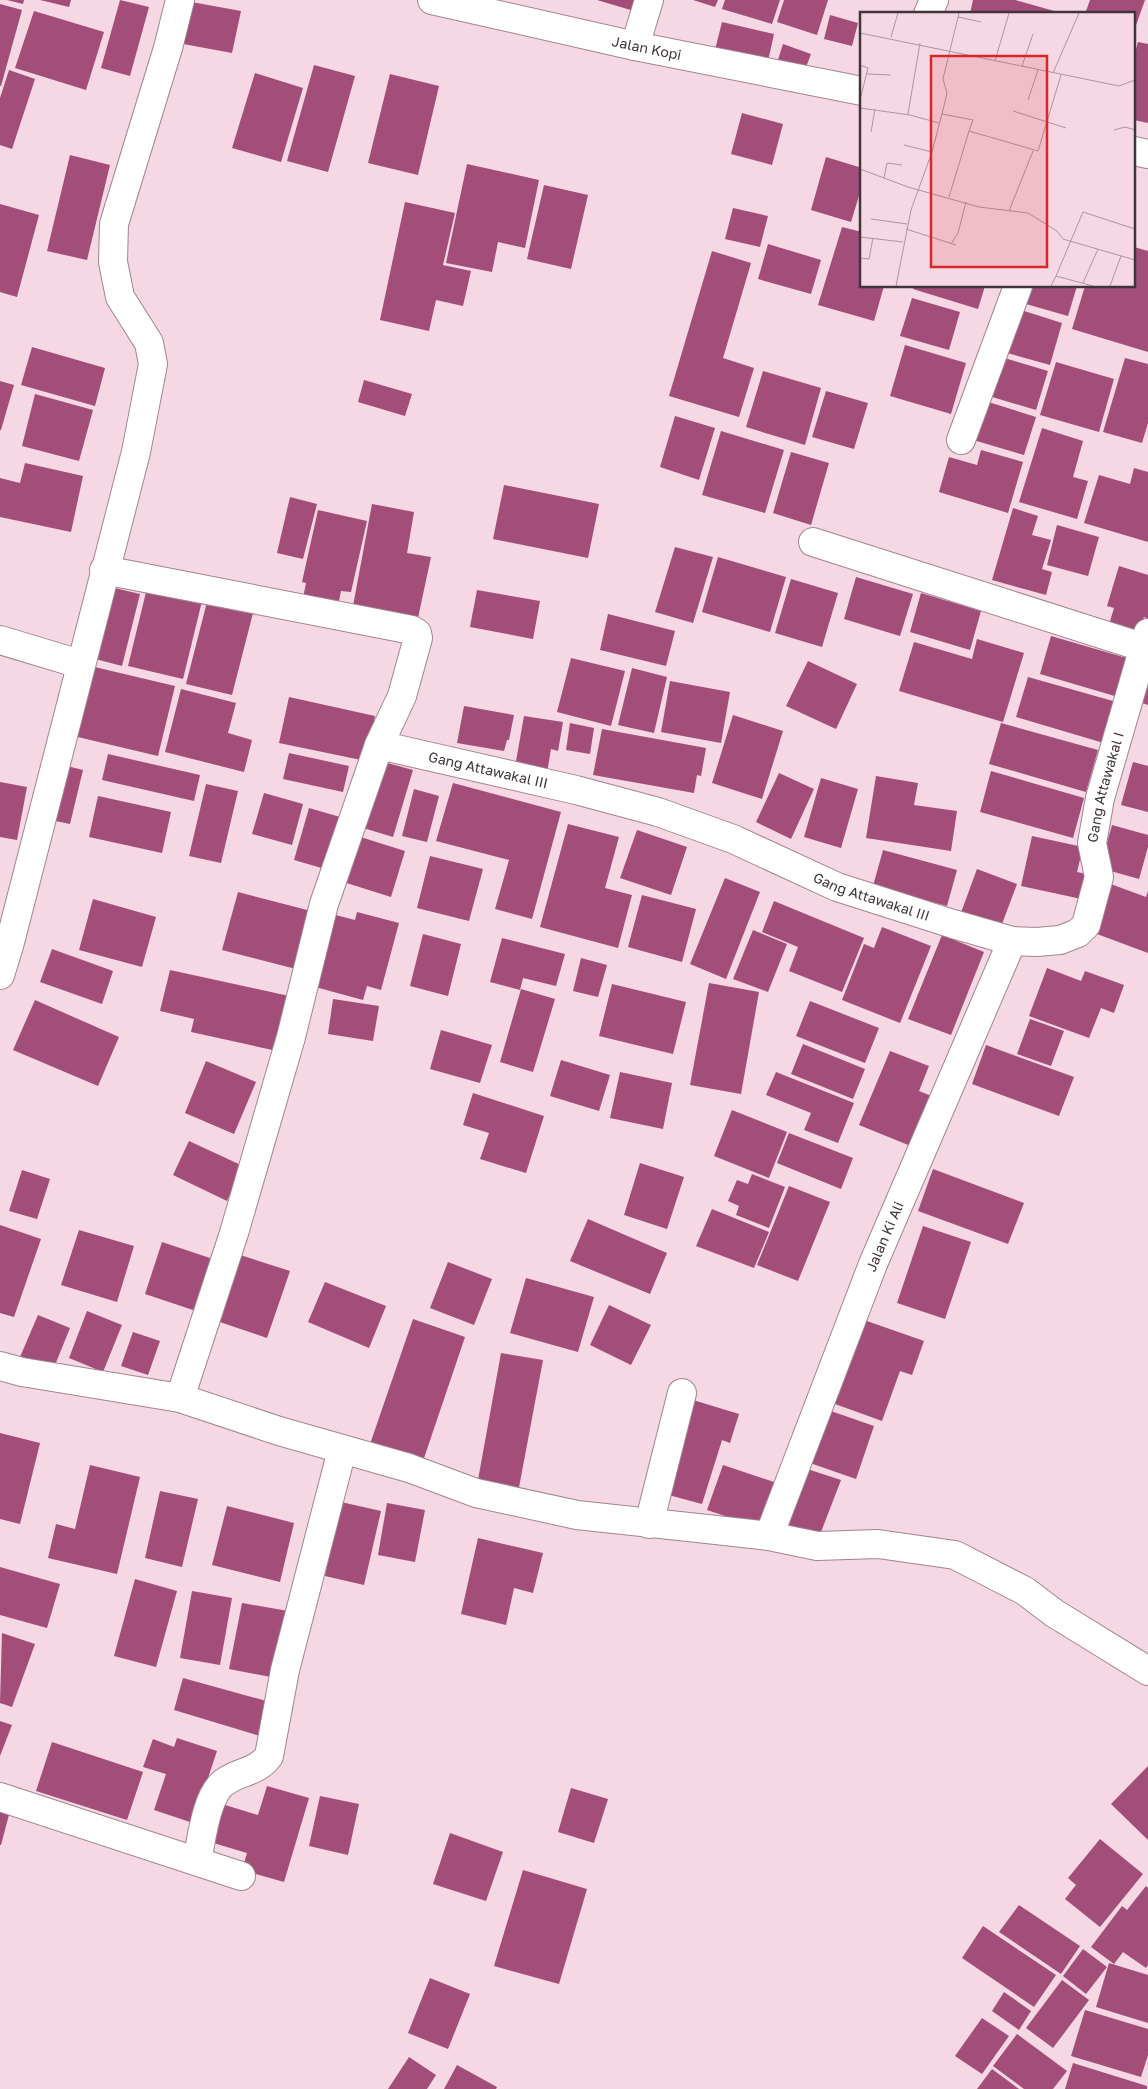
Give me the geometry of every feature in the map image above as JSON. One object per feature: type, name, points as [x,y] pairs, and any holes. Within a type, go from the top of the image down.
[{"type":"street","points":[[0,975],[5,945],[136,452],[152,364],[149,343],[120,297],[113,262],[114,224],[168,48],[180,0]]},
{"type":"street","name":"Jalan Kopi","points":[[432,0],[635,46],[860,92]]},
{"type":"street","points":[[635,46],[649,0]]},
{"type":"street","points":[[929,12],[934,0]]},
{"type":"street","points":[[962,440],[1017,288]]},
{"type":"street","points":[[813,542],[1147,643]]},
{"type":"street","points":[[104,570],[412,630],[417,634],[418,638],[402,696],[379,745],[324,904],[291,1037],[245,1196],[180,1398]]},
{"type":"street","points":[[0,640],[80,664]]},
{"type":"street","name":"Gang Attawakal I","points":[[1012,941],[1037,942],[1060,940],[1078,934],[1086,925],[1098,877],[1092,843],[1100,798],[1147,643]]},
{"type":"street","name":"Gang Attawakal III","points":[[379,745],[576,790],[658,812],[733,839],[837,887],[878,902],[1012,941]]},
{"type":"street","name":"Jalan Ki Ali","points":[[770,1536],[873,1264],[1012,941]]},
{"type":"street","points":[[0,1366],[22,1372],[180,1398],[342,1450],[409,1468],[476,1493],[577,1515],[770,1536],[817,1546],[878,1544],[955,1555],[1025,1591],[1054,1613],[1148,1671]]},
{"type":"street","points":[[649,1524],[682,1393]]},
{"type":"street","points":[[197,1860],[214,1792],[225,1781],[252,1771],[264,1763],[269,1756],[285,1670],[342,1450]]},
{"type":"street","points":[[0,1797],[241,1876]]},
{"type":"building","points":[[7,0],[24,0],[23,4]]},
{"type":"building","points":[[40,0],[71,0],[69,7]]},
{"type":"building","points":[[120,0],[149,7],[130,76],[101,68]]},
{"type":"building","points":[[597,0],[637,0],[634,11]]},
{"type":"building","points":[[693,0],[718,0],[715,7]]},
{"type":"building","points":[[725,0],[780,0],[772,24],[722,9]]},
{"type":"building","points":[[784,0],[828,0],[817,35],[777,22]]},
{"type":"building","points":[[973,0],[1015,0],[1058,12],[970,12]]},
{"type":"building","points":[[1090,0],[1145,0],[1136,25],[1136,12],[1086,11]]},
{"type":"building","points":[[186,1],[241,11],[232,53],[178,43]]},
{"type":"building","points":[[0,4],[22,10],[1,86],[0,86]]},
{"type":"building","points":[[34,11],[104,32],[86,90],[15,68]]},
{"type":"building","points":[[830,15],[858,23],[852,46],[824,39]]},
{"type":"building","points":[[722,22],[774,34],[766,70],[713,58]]},
{"type":"building","points":[[1138,42],[1148,44],[1148,123],[1136,120],[1136,50]]},
{"type":"building","points":[[783,44],[811,54],[802,78],[775,69]]},
{"type":"building","points":[[314,65],[355,76],[328,172],[287,161]]},
{"type":"building","points":[[9,70],[35,79],[12,149],[0,145],[0,98]]},
{"type":"building","points":[[255,73],[303,88],[281,162],[232,148]]},
{"type":"building","points":[[390,74],[439,86],[418,175],[368,163]]},
{"type":"building","points":[[742,113],[783,124],[772,165],[731,154]]},
{"type":"building","points":[[70,155],[110,165],[87,260],[47,251]]},
{"type":"building","points":[[826,157],[860,167],[860,193],[851,222],[811,210]]},
{"type":"building","points":[[467,164],[539,180],[525,248],[498,242],[492,272],[446,263]]},
{"type":"building","points":[[544,185],[588,195],[571,269],[527,259]]},
{"type":"building","points":[[405,202],[455,213],[443,265],[471,271],[463,306],[436,300],[429,331],[380,320]]},
{"type":"building","points":[[0,204],[39,215],[17,297],[0,292]]},
{"type":"building","points":[[733,208],[768,216],[760,247],[725,239]]},
{"type":"building","points":[[842,227],[860,232],[860,288],[883,288],[874,321],[818,305]]},
{"type":"building","points":[[768,244],[821,260],[811,294],[758,279]]},
{"type":"building","points":[[1136,248],[1148,251],[1148,352],[1072,329],[1084,288],[1136,288]]},
{"type":"building","points":[[712,251],[751,263],[723,358],[754,368],[739,417],[669,396]]},
{"type":"building","points":[[913,288],[984,288],[978,309]]},
{"type":"building","points":[[1023,288],[1076,288],[1068,316],[1019,302]]},
{"type":"building","points":[[912,298],[960,312],[949,350],[900,336]]},
{"type":"building","points":[[1018,309],[1062,323],[1050,365],[1004,352]]},
{"type":"building","points":[[905,345],[966,363],[951,414],[890,396]]},
{"type":"building","points":[[32,347],[105,368],[95,406],[21,385]]},
{"type":"building","points":[[1001,357],[1048,371],[1036,410],[989,396]]},
{"type":"building","points":[[1125,358],[1148,364],[1148,423],[1142,443],[1103,432]]},
{"type":"building","points":[[1056,362],[1114,379],[1099,432],[1040,415]]},
{"type":"building","points":[[763,371],[821,388],[805,445],[746,427]]},
{"type":"building","points":[[364,380],[412,394],[405,416],[358,402]]},
{"type":"building","points":[[0,381],[14,385],[1,430],[0,430]]},
{"type":"building","points":[[826,391],[868,403],[854,449],[812,437]]},
{"type":"building","points":[[35,394],[93,410],[79,461],[22,446]]},
{"type":"building","points":[[982,400],[1036,417],[1024,455],[970,439]]},
{"type":"building","points":[[675,416],[715,428],[699,480],[660,467]]},
{"type":"building","points":[[1042,428],[1083,441],[1073,477],[1088,481],[1077,519],[1019,502]]},
{"type":"building","points":[[721,431],[784,450],[765,513],[702,495]]},
{"type":"building","points":[[981,450],[1023,462],[1008,513],[939,492],[949,457],[977,465]]},
{"type":"building","points":[[791,452],[829,463],[811,525],[773,513]]},
{"type":"building","points":[[25,463],[83,476],[71,532],[0,517],[0,478],[20,483]]},
{"type":"building","points":[[1134,468],[1148,472],[1148,542],[1084,523],[1099,475],[1130,484]]},
{"type":"building","points":[[504,485],[599,504],[588,558],[493,539]]},
{"type":"building","points":[[290,497],[317,504],[303,559],[277,553]]},
{"type":"building","points":[[372,504],[414,512],[407,553],[431,557],[418,618],[353,606]]},
{"type":"building","points":[[1013,508],[1038,516],[1032,535],[1051,540],[1042,569],[1052,572],[1046,595],[992,580]]},
{"type":"building","points":[[318,510],[367,521],[351,592],[341,591],[337,611],[302,603],[306,583],[302,582]]},
{"type":"building","points":[[1057,525],[1099,537],[1088,576],[1047,565]]},
{"type":"building","points":[[675,547],[713,557],[693,623],[655,612]]},
{"type":"building","points":[[718,557],[786,577],[770,632],[702,612]]},
{"type":"building","points":[[1119,566],[1148,575],[1148,619],[1144,617],[1137,640],[1107,631],[1114,608],[1107,606]]},
{"type":"building","points":[[856,577],[913,594],[900,636],[844,619]]},
{"type":"building","points":[[791,579],[838,593],[822,647],[775,633]]},
{"type":"building","points":[[148,584],[203,597],[183,679],[128,666]]},
{"type":"building","points":[[102,585],[140,594],[122,666],[84,656]]},
{"type":"building","points":[[477,590],[540,601],[533,639],[470,627]]},
{"type":"building","points":[[921,593],[981,611],[970,650],[910,632]]},
{"type":"building","points":[[208,598],[254,609],[232,695],[186,684]]},
{"type":"building","points":[[608,614],[675,631],[666,666],[600,650]]},
{"type":"building","points":[[1051,636],[1130,659],[1118,697],[1040,674]]},
{"type":"building","points":[[977,639],[1024,653],[1003,722],[899,691],[914,642],[972,659]]},
{"type":"building","points":[[1148,657],[1148,705],[1134,700]]},
{"type":"building","points":[[571,658],[625,671],[611,726],[557,712]]},
{"type":"building","points":[[808,661],[857,684],[836,729],[786,706]]},
{"type":"building","points":[[82,664],[175,686],[158,756],[65,734]]},
{"type":"building","points":[[632,668],[667,677],[654,733],[618,725]]},
{"type":"building","points":[[1028,677],[1120,703],[1107,744],[1016,717]]},
{"type":"building","points":[[670,681],[730,692],[721,743],[661,732]]},
{"type":"building","points":[[181,689],[236,703],[228,733],[252,740],[244,772],[165,752]]},
{"type":"building","points":[[289,697],[375,716],[366,761],[279,743]]},
{"type":"building","points":[[464,706],[514,715],[509,740],[507,740],[504,751],[457,743]]},
{"type":"building","points":[[733,715],[783,731],[762,799],[712,783]]},
{"type":"building","points":[[524,716],[563,722],[558,751],[551,749],[547,773],[515,767]]},
{"type":"building","points":[[570,723],[594,728],[590,754],[566,750]]},
{"type":"building","points":[[1001,723],[1098,750],[1086,792],[989,764]]},
{"type":"building","points":[[602,729],[706,748],[701,776],[697,775],[694,793],[593,775]]},
{"type":"building","points":[[289,753],[349,766],[343,792],[283,779]]},
{"type":"building","points":[[108,754],[200,775],[194,801],[102,780]]},
{"type":"building","points":[[380,761],[413,770],[393,837],[360,827]]},
{"type":"building","points":[[1133,762],[1148,766],[1148,812],[1121,805]]},
{"type":"building","points":[[59,764],[83,770],[70,824],[46,819]]},
{"type":"building","points":[[991,771],[1084,798],[1073,838],[980,812]]},
{"type":"building","points":[[779,773],[814,789],[791,839],[756,822]]},
{"type":"building","points":[[876,776],[918,783],[914,805],[957,811],[951,851],[866,838]]},
{"type":"building","points":[[821,778],[858,789],[841,848],[804,837]]},
{"type":"building","points":[[0,782],[27,787],[17,840],[0,837]]},
{"type":"building","points":[[453,783],[561,812],[532,919],[495,909],[509,860],[436,841]]},
{"type":"building","points":[[206,784],[238,791],[221,863],[189,856]]},
{"type":"building","points":[[414,789],[439,796],[427,842],[402,836]]},
{"type":"building","points":[[264,793],[303,804],[292,845],[252,834]]},
{"type":"building","points":[[98,796],[171,812],[162,853],[89,837]]},
{"type":"building","points":[[309,808],[347,819],[332,871],[294,860]]},
{"type":"building","points":[[568,824],[619,837],[605,888],[632,895],[618,948],[540,927]]},
{"type":"building","points":[[1112,825],[1148,835],[1148,847],[1139,879],[1100,868]]},
{"type":"building","points":[[637,830],[687,847],[671,895],[620,878]]},
{"type":"building","points":[[351,834],[405,851],[391,897],[337,880]]},
{"type":"building","points":[[1032,836],[1083,847],[1077,872],[1091,875],[1086,900],[1021,886]]},
{"type":"building","points":[[883,850],[957,870],[947,906],[873,886]]},
{"type":"building","points":[[430,856],[483,869],[469,921],[417,908]]},
{"type":"building","points":[[977,869],[1017,884],[999,932],[959,918]]},
{"type":"building","points":[[725,878],[760,892],[726,979],[690,964]]},
{"type":"building","points":[[1108,883],[1146,897],[1148,891],[1148,953],[1089,931]]},
{"type":"building","points":[[238,892],[311,911],[296,969],[222,950]]},
{"type":"building","points":[[642,895],[696,909],[682,962],[628,947]]},
{"type":"building","points":[[93,899],[156,917],[142,967],[79,950]]},
{"type":"building","points":[[774,901],[864,938],[842,992],[789,971],[798,947],[762,932]]},
{"type":"building","points":[[357,912],[399,923],[381,990],[367,986],[363,1000],[308,985],[328,913],[355,920]]},
{"type":"building","points":[[882,927],[931,946],[900,1023],[842,1000],[864,944],[874,948]]},
{"type":"building","points":[[753,930],[787,944],[768,992],[733,979]]},
{"type":"building","points":[[423,934],[461,944],[448,996],[410,986]]},
{"type":"building","points":[[942,935],[984,952],[951,1035],[908,1019]]},
{"type":"building","points":[[502,938],[565,954],[556,986],[523,978],[520,990],[490,982]]},
{"type":"building","points":[[52,949],[113,971],[102,1004],[40,982]]},
{"type":"building","points":[[581,958],[607,965],[598,997],[573,991]]},
{"type":"building","points":[[1047,968],[1081,981],[1085,971],[1124,985],[1114,1013],[1101,1008],[1089,1038],[1029,1016]]},
{"type":"building","points":[[170,970],[289,996],[277,1051],[191,1032],[194,1019],[160,1011]]},
{"type":"building","points":[[709,983],[759,992],[741,1094],[690,1085]]},
{"type":"building","points":[[612,984],[686,1002],[673,1054],[599,1036]]},
{"type":"building","points":[[521,989],[555,999],[533,1072],[500,1062]]},
{"type":"building","points":[[333,999],[379,1006],[373,1041],[328,1034]]},
{"type":"building","points":[[35,1000],[119,1037],[98,1086],[13,1050]]},
{"type":"building","points":[[810,1001],[879,1028],[865,1063],[796,1036]]},
{"type":"building","points":[[1030,1019],[1064,1031],[1051,1066],[1017,1054]]},
{"type":"building","points":[[441,1030],[492,1045],[480,1083],[430,1069]]},
{"type":"building","points":[[803,1044],[865,1069],[853,1099],[791,1074]]},
{"type":"building","points":[[986,1045],[1074,1077],[1059,1116],[972,1084]]},
{"type":"building","points":[[890,1051],[929,1066],[919,1091],[939,1099],[918,1149],[859,1125]]},
{"type":"building","points":[[561,1060],[610,1075],[599,1111],[550,1096]]},
{"type":"building","points":[[206,1061],[256,1082],[234,1134],[185,1113]]},
{"type":"building","points":[[620,1072],[672,1083],[663,1129],[610,1118]]},
{"type":"building","points":[[776,1072],[854,1103],[838,1143],[804,1130],[811,1113],[766,1095]]},
{"type":"building","points":[[473,1093],[544,1116],[526,1173],[480,1159],[489,1133],[463,1125]]},
{"type":"building","points":[[732,1110],[787,1132],[769,1178],[714,1156]]},
{"type":"building","points":[[789,1133],[853,1158],[841,1189],[777,1163]]},
{"type":"building","points":[[189,1141],[243,1166],[227,1201],[173,1175]]},
{"type":"building","points":[[640,1163],[684,1177],[667,1229],[624,1215]]},
{"type":"building","points":[[933,1169],[1024,1203],[1008,1244],[918,1211]]},
{"type":"building","points":[[22,1170],[50,1179],[37,1219],[9,1211]]},
{"type":"building","points":[[752,1174],[785,1187],[769,1228],[736,1215],[739,1206],[728,1201],[737,1180],[748,1184]]},
{"type":"building","points":[[789,1186],[830,1202],[798,1281],[757,1265]]},
{"type":"building","points":[[712,1209],[769,1232],[754,1268],[696,1246]]},
{"type":"building","points":[[588,1219],[667,1253],[650,1294],[570,1261]]},
{"type":"building","points":[[0,1225],[41,1239],[14,1317],[0,1313]]},
{"type":"building","points":[[923,1226],[971,1242],[945,1319],[897,1303]]},
{"type":"building","points":[[79,1230],[134,1246],[117,1302],[61,1285]]},
{"type":"building","points":[[162,1242],[213,1259],[196,1311],[145,1294]]},
{"type":"building","points":[[237,1254],[290,1271],[267,1338],[214,1320]]},
{"type":"building","points":[[448,1262],[492,1279],[474,1325],[430,1308]]},
{"type":"building","points":[[526,1278],[594,1297],[578,1352],[510,1333]]},
{"type":"building","points":[[325,1282],[386,1306],[369,1348],[308,1322]]},
{"type":"building","points":[[609,1305],[651,1325],[631,1365],[590,1345]]},
{"type":"building","points":[[87,1311],[122,1325],[103,1372],[69,1358]]},
{"type":"building","points":[[38,1315],[70,1328],[53,1370],[20,1357]]},
{"type":"building","points":[[413,1319],[465,1337],[422,1464],[369,1447]]},
{"type":"building","points":[[864,1320],[924,1341],[912,1375],[900,1371],[882,1421],[835,1404]]},
{"type":"building","points":[[133,1332],[160,1341],[148,1375],[121,1366]]},
{"type":"building","points":[[501,1353],[543,1360],[517,1498],[476,1491]]},
{"type":"building","points":[[693,1400],[739,1414],[730,1443],[722,1440],[702,1504],[665,1494]]},
{"type":"building","points":[[828,1410],[874,1426],[856,1479],[810,1463]]},
{"type":"building","points":[[0,1433],[40,1443],[20,1524],[0,1519]]},
{"type":"building","points":[[90,1465],[140,1477],[117,1574],[48,1558],[56,1524],[75,1529]]},
{"type":"building","points":[[723,1465],[780,1484],[764,1529],[707,1510]]},
{"type":"building","points":[[801,1467],[841,1480],[816,1545],[778,1532]]},
{"type":"building","points":[[160,1491],[198,1499],[182,1567],[145,1558]]},
{"type":"building","points":[[341,1502],[381,1511],[364,1585],[325,1576]]},
{"type":"building","points":[[387,1503],[425,1510],[415,1562],[378,1555]]},
{"type":"building","points":[[227,1506],[294,1523],[280,1582],[212,1565]]},
{"type":"building","points":[[478,1538],[543,1553],[533,1593],[514,1588],[506,1625],[461,1614]]},
{"type":"building","points":[[0,1567],[60,1584],[47,1628],[0,1615]]},
{"type":"building","points":[[135,1579],[177,1591],[156,1667],[114,1656]]},
{"type":"building","points":[[192,1591],[232,1598],[220,1665],[180,1658]]},
{"type":"building","points":[[242,1603],[288,1611],[276,1678],[229,1669]]},
{"type":"building","points":[[2,1633],[35,1644],[12,1707],[0,1703]]},
{"type":"building","points":[[183,1678],[270,1702],[260,1736],[174,1710]]},
{"type":"building","points":[[0,1721],[12,1725],[0,1756]]},
{"type":"building","points":[[177,1738],[217,1751],[193,1823],[154,1810],[166,1774],[143,1767],[153,1739],[174,1747]]},
{"type":"building","points":[[52,1742],[143,1772],[127,1820],[36,1791]]},
{"type":"building","points":[[1148,1766],[1148,1840],[1111,1804]]},
{"type":"building","points":[[267,1786],[309,1798],[284,1882],[242,1870],[247,1853],[210,1842],[222,1804],[258,1815]]},
{"type":"building","points":[[571,1788],[608,1799],[594,1843],[558,1832]]},
{"type":"building","points":[[320,1796],[359,1804],[348,1855],[309,1846]]},
{"type":"building","points":[[0,1804],[11,1807],[1,1845],[0,1845]]},
{"type":"building","points":[[450,1833],[503,1852],[486,1901],[433,1884]]},
{"type":"building","points":[[1100,1839],[1143,1874],[1100,1927],[1065,1899],[1076,1885],[1068,1878]]},
{"type":"building","points":[[523,1870],[587,1889],[559,1984],[494,1966]]},
{"type":"building","points":[[1146,1886],[1148,1888],[1148,1965],[1146,1968],[1123,1952],[1114,1964],[1091,1947],[1122,1906],[1127,1910]]},
{"type":"building","points":[[1019,1905],[1080,1946],[1061,1974],[999,1932]]},
{"type":"building","points":[[983,1926],[1056,1975],[1034,2007],[962,1958]]},
{"type":"building","points":[[1083,1949],[1107,1967],[1086,1994],[1063,1976]]},
{"type":"building","points":[[1109,1963],[1148,1975],[1148,2023],[1096,2007]]},
{"type":"building","points":[[430,1978],[470,1994],[448,2049],[408,2033]]},
{"type":"building","points":[[1062,1980],[1089,2000],[1053,2048],[1026,2028]]},
{"type":"building","points":[[1004,1992],[1031,2011],[1019,2030],[992,2011]]},
{"type":"building","points":[[1085,2010],[1148,2029],[1148,2055],[1141,2077],[1071,2056]]},
{"type":"building","points":[[982,2018],[1009,2036],[982,2074],[955,2056]]},
{"type":"building","points":[[1017,2034],[1067,2071],[1053,2089],[1024,2089],[993,2066]]},
{"type":"building","points":[[409,2057],[436,2075],[427,2089],[388,2089]]},
{"type":"building","points":[[1073,2063],[1147,2086],[1147,2089],[1065,2089]]},
{"type":"building","points":[[457,2065],[497,2087],[496,2089],[444,2089]]},
{"type":"building","points":[[992,2069],[1019,2089],[977,2089]]}]
